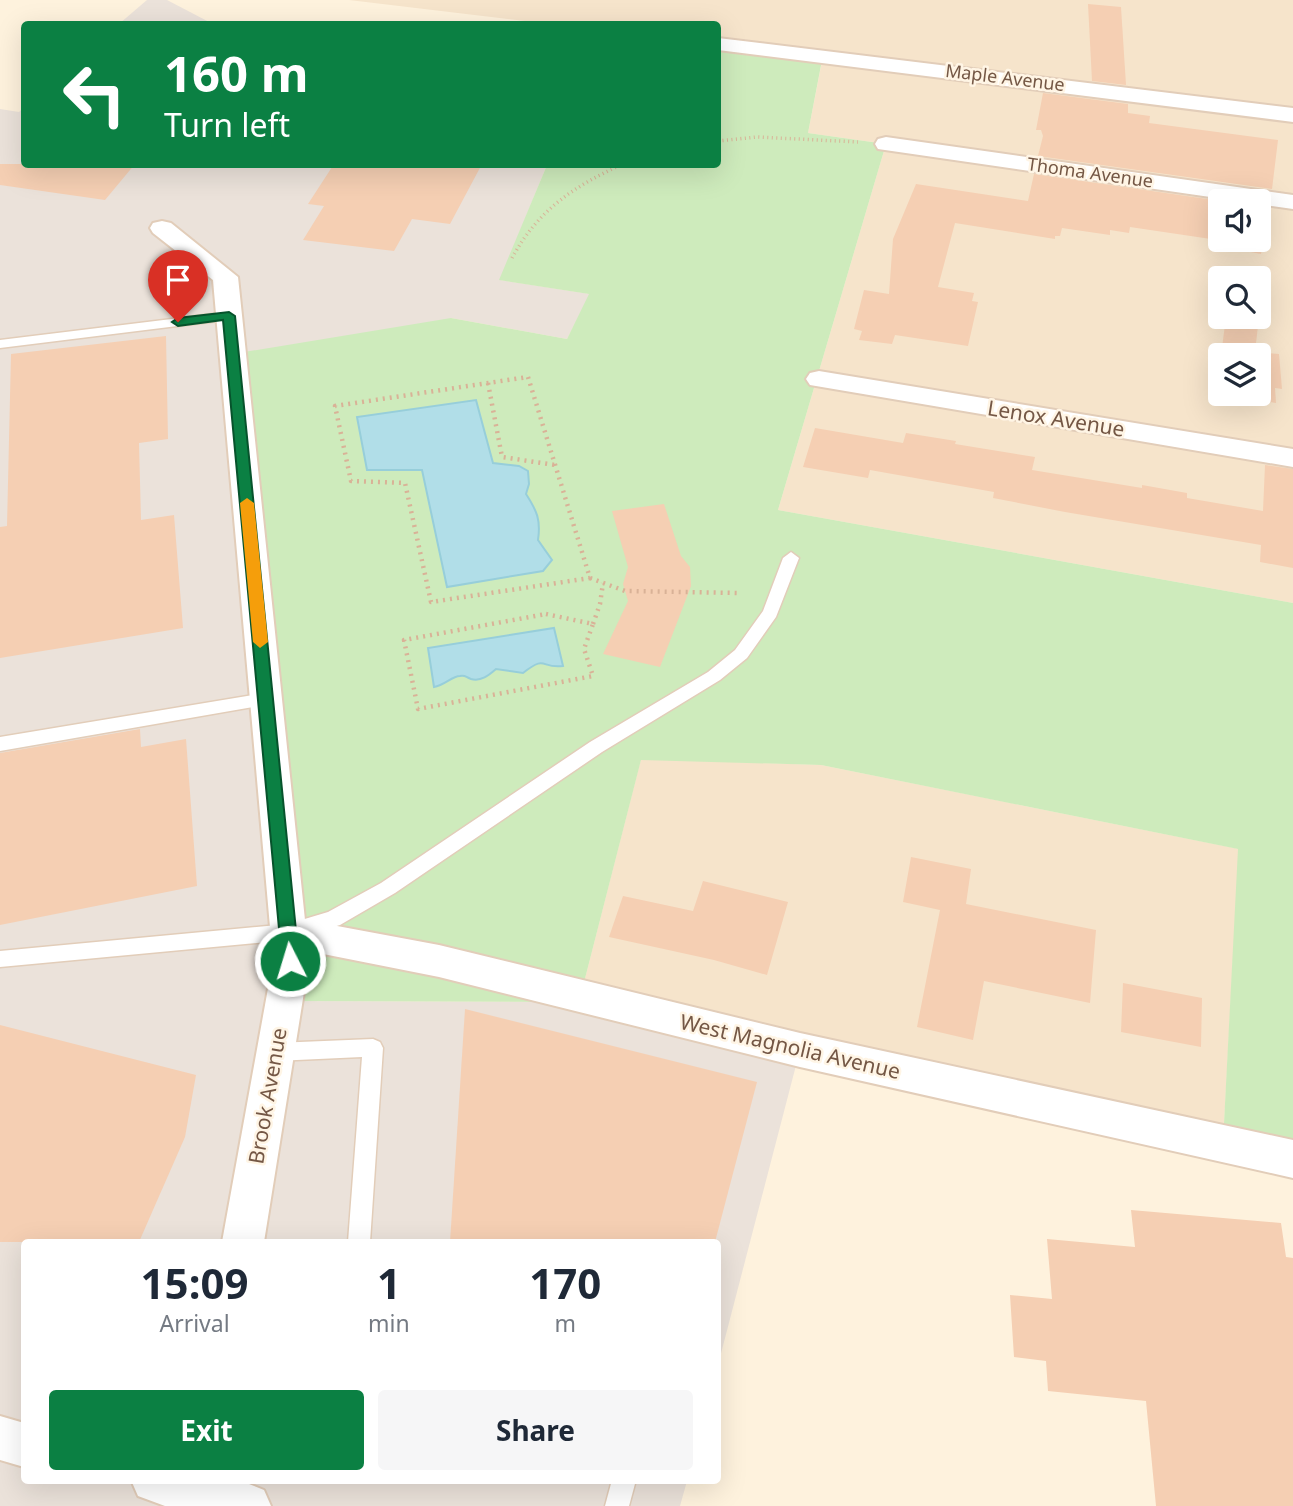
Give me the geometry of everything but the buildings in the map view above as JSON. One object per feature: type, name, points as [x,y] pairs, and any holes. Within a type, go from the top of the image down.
[{"type":"street","name":"Maple Avenue","points":[[721,44],[1293,115]]},
{"type":"street","name":"Thoma Avenue","points":[[886,144],[1293,202]]},
{"type":"street","name":"Brook Avenue","points":[[162,228],[225,277],[288,932],[290,961],[244,1239]]},
{"type":"street","name":"Lenox Avenue","points":[[819,379],[1293,458]]},
{"type":"street","name":"West Magnolia Avenue","points":[[288,932],[439,961],[800,1050],[1293,1158]]},
{"type":"street","points":[[0,1438],[21,1445]]},
{"type":"street","points":[[203,1486],[248,1506]]},
{"type":"lane","points":[[0,344],[229,316]]},
{"type":"lane","points":[[0,959],[288,932],[332,919],[388,888],[596,747],[714,676],[741,654],[770,614],[791,558]]},
{"type":"lane","points":[[0,744],[265,699]]},
{"type":"lane","points":[[275,1052],[373,1048],[359,1239]]},
{"type":"lane","points":[[617,1506],[623,1484]]},
{"type":"path","points":[[721,141],[757,137],[886,144]]},
{"type":"path","points":[[512,258],[536,217],[563,195],[614,168]]},
{"type":"path","points":[[590,578],[528,377],[335,406],[351,481],[405,483],[431,602],[590,578],[625,590],[738,593]]},
{"type":"path","points":[[488,383],[502,457],[556,465]]},
{"type":"path","points":[[593,624],[546,614],[404,640],[418,709],[593,676],[584,649],[593,624],[600,604],[603,583]]},
{"type":"shaded area","points":[[147,0],[167,0],[207,21],[122,21]]},
{"type":"shaded area","points":[[349,0],[1293,0],[1293,603],[778,510],[886,144],[808,133],[823,56],[721,44],[721,21],[526,21]]},
{"type":"shaded area","points":[[0,109],[21,110],[21,168],[546,168],[500,280],[590,294],[567,339],[451,318],[285,1001],[579,1002],[800,1050],[721,1353],[721,1239],[21,1239],[21,1484],[686,1484],[680,1506],[0,1506]]},
{"type":"shaded area","points":[[641,759],[821,765],[1239,849],[1223,1143],[579,1002]]},
{"type":"green space","points":[[721,44],[823,55],[808,133],[886,144],[778,510],[1293,603],[1293,1159],[1223,1143],[1238,849],[821,765],[641,760],[579,1002],[284,1001],[232,354],[451,318],[567,339],[589,294],[499,280],[546,168],[721,168]]},
{"type":"water","points":[[476,400],[493,463],[519,466],[528,471],[529,484],[526,494],[537,516],[538,540],[552,560],[543,571],[447,587],[422,470],[367,470],[357,417]]},
{"type":"water","points":[[554,628],[563,666],[540,663],[523,673],[496,669],[481,679],[457,676],[434,687],[428,648]]},
{"type":"slow traffic","points":[[247,503],[260,642]]},
{"type":"route","points":[[178,322],[229,316],[290,961]]}]
